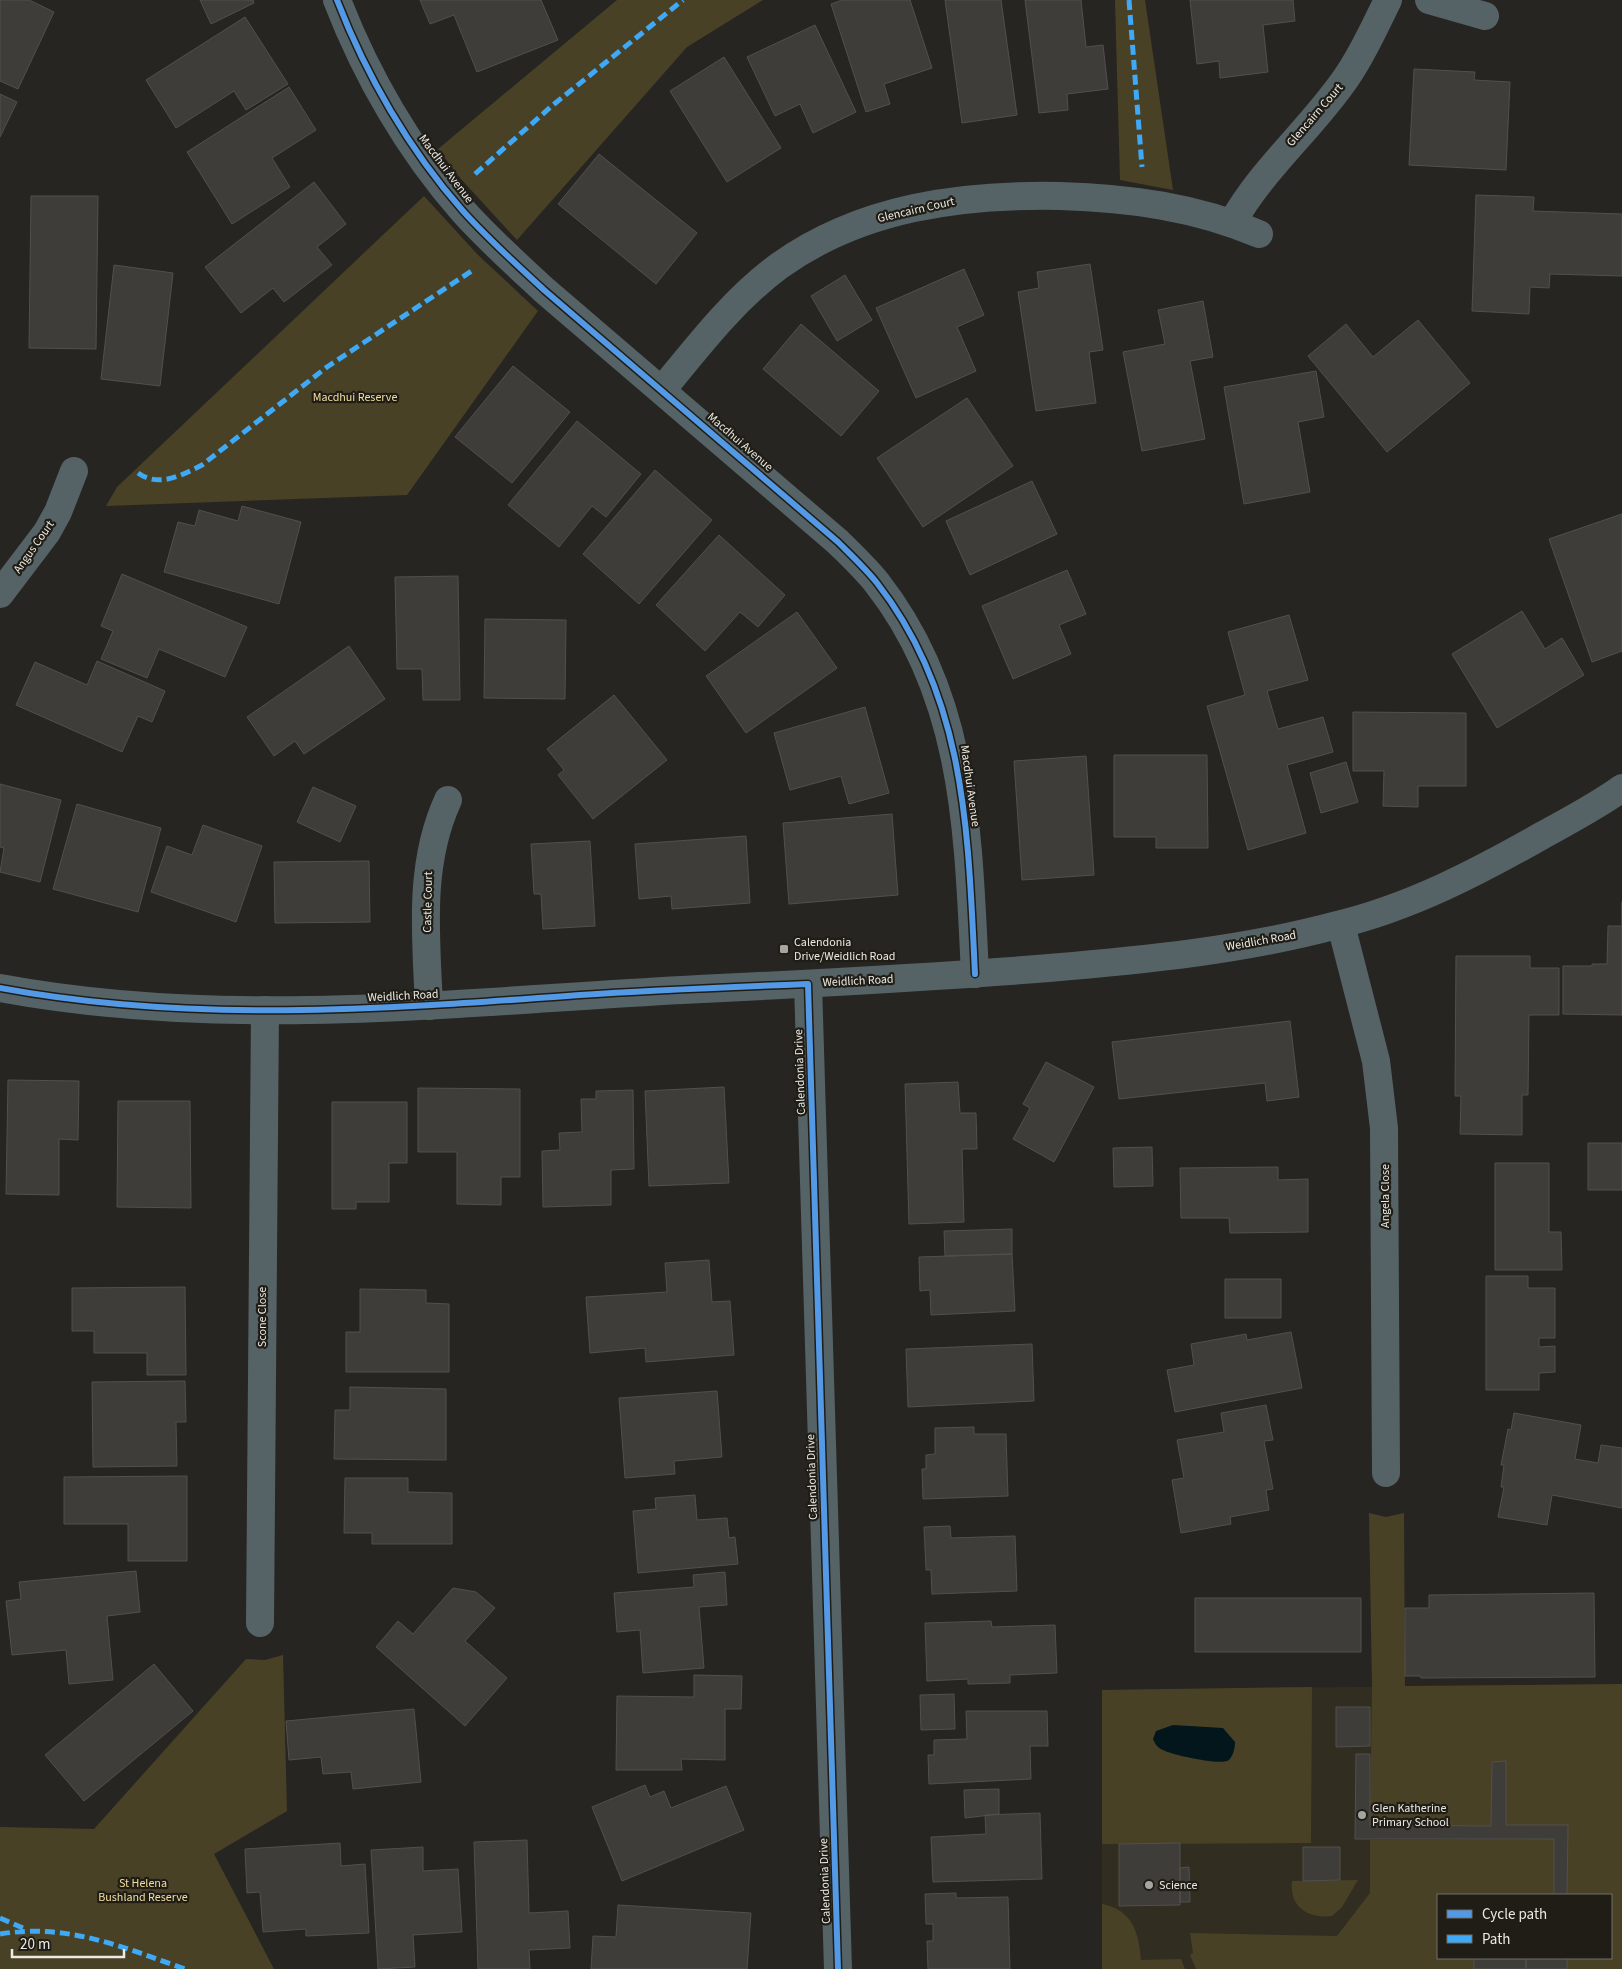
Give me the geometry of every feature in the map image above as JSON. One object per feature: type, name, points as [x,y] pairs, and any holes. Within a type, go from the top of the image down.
[{"type":"street","name":"Macdhui Avenue","points":[[337,0],[362,59],[390,108],[420,157],[462,210],[501,251],[838,542],[877,583],[909,633],[927,668],[946,719],[958,764],[964,805],[975,974]]},
{"type":"street","name":"Glencairn Court","points":[[1232,223],[1272,164],[1347,78],[1388,0]]},
{"type":"street","points":[[1430,0],[1485,16]]},
{"type":"street","name":"Glencairn Court","points":[[662,390],[733,306],[780,266],[811,246],[848,228],[890,214],[941,202],[989,196],[1104,197],[1160,205],[1232,223],[1260,234]]},
{"type":"street","name":"Angus Court","points":[[0,594],[47,532],[58,512],[74,471]]},
{"type":"street","name":"Weidlich Road","points":[[0,988],[121,1004],[328,1011],[975,974],[1130,961],[1285,938],[1341,925],[1391,909],[1498,860],[1622,788]]},
{"type":"street","name":"Castle Court","points":[[429,1006],[426,928],[428,870],[438,824],[448,800]]},
{"type":"street","name":"Angela Close","points":[[1341,925],[1376,1061],[1384,1128],[1386,1473]]},
{"type":"street","name":"Calendonia Drive","points":[[808,984],[838,1969]]},
{"type":"street","name":"Scone Close","points":[[260,1623],[264,1010]]},
{"type":"shaded area","name":"Glen Katherine Primary School","points":[[1622,1684],[1622,1969],[1102,1969],[1102,1690]]},
{"type":"shaded area","points":[[1173,1725],[1223,1728],[1235,1742],[1232,1756],[1229,1760],[1217,1762],[1176,1755],[1161,1749],[1153,1739],[1156,1731]]},
{"type":"green space","points":[[617,0],[763,0],[687,47],[517,240],[461,179],[438,149]]},
{"type":"green space","points":[[1115,0],[1145,0],[1173,190],[1120,180]]},
{"type":"green space","name":"Macdhui Reserve","points":[[424,196],[478,255],[538,311],[407,495],[106,506],[117,487]]},
{"type":"green space","points":[[1369,1513],[1386,1517],[1404,1513],[1405,1686],[1622,1684],[1622,1969],[1567,1969],[1567,1959],[1612,1959],[1612,1894],[1567,1894],[1568,1825],[1506,1825],[1506,1761],[1492,1762],[1491,1826],[1370,1825],[1372,1686]]},
{"type":"green space","name":"St Helena Bushland Reserve","points":[[283,1655],[287,1811],[214,1854],[274,1969],[0,1969],[0,1827],[94,1829],[246,1659],[265,1660]]},
{"type":"green space","points":[[1312,1687],[1311,1843],[1102,1844],[1102,1690]]},
{"type":"green space","points":[[1554,1839],[1554,1894],[1437,1894],[1437,1959],[1474,1959],[1474,1969],[1196,1969],[1190,1955],[1193,1953],[1190,1933],[1337,1936],[1370,1893],[1370,1840]]},
{"type":"green space","points":[[1358,1880],[1342,1907],[1332,1916],[1308,1913],[1297,1904],[1292,1890],[1292,1881]]},
{"type":"green space","points":[[1102,1904],[1120,1911],[1132,1924],[1138,1940],[1141,1960],[1181,1959],[1185,1969],[1102,1969]]},
{"type":"building","points":[[0,0],[29,0],[54,12],[18,89],[0,81]]},
{"type":"building","points":[[200,0],[253,0],[254,3],[211,24]]},
{"type":"building","points":[[420,0],[541,0],[558,40],[477,72],[454,15],[430,24]]},
{"type":"building","points":[[842,0],[910,0],[932,68],[884,84],[890,104],[866,112],[831,4]]},
{"type":"building","points":[[945,0],[1001,0],[1017,115],[962,123]]},
{"type":"building","points":[[1025,0],[1081,0],[1086,47],[1103,45],[1108,89],[1067,94],[1068,110],[1039,113]]},
{"type":"building","points":[[1190,0],[1293,0],[1295,21],[1263,25],[1268,72],[1220,78],[1219,61],[1197,64]]},
{"type":"building","points":[[245,17],[288,84],[246,110],[234,91],[176,128],[146,80]]},
{"type":"building","points":[[815,25],[856,112],[813,133],[800,104],[775,116],[747,57]]},
{"type":"building","points":[[724,57],[781,148],[727,182],[670,91]]},
{"type":"building","points":[[1414,69],[1475,72],[1474,80],[1510,82],[1506,170],[1409,165]]},
{"type":"building","points":[[289,87],[316,130],[272,158],[290,187],[232,224],[187,152]]},
{"type":"building","points":[[0,94],[17,102],[0,137]]},
{"type":"building","points":[[599,154],[697,233],[656,284],[558,204]]},
{"type":"building","points":[[314,182],[346,224],[317,247],[332,265],[284,302],[273,288],[241,313],[205,267]]},
{"type":"building","points":[[1476,195],[1534,197],[1533,211],[1622,214],[1622,276],[1550,274],[1549,288],[1530,287],[1529,314],[1472,311]]},
{"type":"building","points":[[31,196],[98,196],[96,349],[29,348]]},
{"type":"building","points":[[1090,264],[1103,350],[1089,352],[1096,403],[1036,411],[1018,292],[1039,288],[1037,272]]},
{"type":"building","points":[[114,265],[173,273],[160,386],[101,379]]},
{"type":"building","points":[[964,269],[984,315],[957,327],[976,371],[916,398],[876,308]]},
{"type":"building","points":[[845,275],[872,320],[837,341],[811,296]]},
{"type":"building","points":[[1203,301],[1213,357],[1190,361],[1205,439],[1142,451],[1123,352],[1165,344],[1158,310]]},
{"type":"building","points":[[1418,320],[1470,383],[1387,452],[1308,356],[1346,324],[1373,357]]},
{"type":"building","points":[[801,324],[879,391],[841,436],[763,369]]},
{"type":"building","points":[[513,366],[570,412],[512,483],[455,437]]},
{"type":"building","points":[[1316,371],[1324,417],[1298,422],[1310,492],[1244,504],[1224,387]]},
{"type":"building","points":[[967,398],[1013,466],[923,527],[877,458]]},
{"type":"building","points":[[577,421],[641,474],[606,517],[592,506],[559,547],[508,505]]},
{"type":"building","points":[[655,470],[712,520],[639,604],[583,554]]},
{"type":"building","points":[[1032,481],[1057,534],[970,575],[946,521]]},
{"type":"building","points":[[242,506],[301,522],[279,604],[164,572],[178,522],[195,526],[199,510],[238,521]]},
{"type":"building","points":[[1622,514],[1622,651],[1592,662],[1549,539]]},
{"type":"building","points":[[719,535],[785,595],[758,627],[740,612],[705,651],[656,605]]},
{"type":"building","points":[[1067,570],[1086,614],[1059,625],[1071,654],[1013,679],[982,606]]},
{"type":"building","points":[[122,574],[247,627],[225,677],[159,649],[147,678],[101,659],[113,631],[101,626]]},
{"type":"building","points":[[458,576],[460,700],[423,700],[422,669],[397,669],[395,577]]},
{"type":"building","points":[[1522,611],[1545,649],[1562,638],[1584,675],[1497,728],[1452,654]]},
{"type":"building","points":[[797,612],[837,668],[746,733],[706,676]]},
{"type":"building","points":[[1289,615],[1308,680],[1267,691],[1278,729],[1323,717],[1333,752],[1287,765],[1306,833],[1248,850],[1207,706],[1245,695],[1228,632]]},
{"type":"building","points":[[485,619],[566,620],[565,699],[484,698]]},
{"type":"building","points":[[349,646],[385,699],[304,754],[295,741],[274,756],[247,717]]},
{"type":"building","points":[[97,661],[165,691],[152,722],[138,716],[122,752],[16,705],[35,662],[87,685]]},
{"type":"building","points":[[614,695],[667,760],[593,819],[558,775],[564,770],[547,749]]},
{"type":"building","points":[[865,707],[889,793],[849,804],[841,776],[790,790],[774,733]]},
{"type":"building","points":[[1353,712],[1466,713],[1466,786],[1418,786],[1418,807],[1383,806],[1384,771],[1353,771]]},
{"type":"building","points":[[1114,755],[1207,755],[1208,848],[1156,848],[1156,837],[1114,837]]},
{"type":"building","points":[[1086,756],[1094,875],[1022,880],[1014,761]]},
{"type":"building","points":[[1346,762],[1358,802],[1321,813],[1310,773]]},
{"type":"building","points":[[0,784],[61,800],[40,882],[0,872],[4,848],[0,847]]},
{"type":"building","points":[[313,787],[356,806],[340,842],[297,822]]},
{"type":"building","points":[[77,804],[161,828],[138,912],[53,889]]},
{"type":"building","points":[[892,814],[898,895],[789,904],[783,823]]},
{"type":"building","points":[[203,825],[262,846],[236,922],[151,892],[167,846],[192,855]]},
{"type":"building","points":[[746,836],[750,903],[672,909],[671,896],[639,899],[635,844]]},
{"type":"building","points":[[590,841],[595,926],[543,929],[541,894],[534,894],[531,844]]},
{"type":"building","points":[[369,861],[370,922],[275,923],[274,862]]},
{"type":"building","points":[[1608,926],[1622,926],[1622,1015],[1563,1014],[1563,966],[1607,964]]},
{"type":"building","points":[[1456,956],[1530,956],[1530,968],[1559,968],[1559,1015],[1529,1015],[1528,1095],[1522,1095],[1522,1135],[1460,1134],[1461,1096],[1455,1096]]},
{"type":"building","points":[[1290,1021],[1299,1097],[1267,1101],[1265,1083],[1119,1099],[1112,1042]]},
{"type":"building","points":[[1046,1062],[1094,1087],[1054,1162],[1013,1139],[1030,1108],[1023,1104]]},
{"type":"building","points":[[8,1080],[79,1081],[78,1140],[59,1139],[59,1195],[6,1194]]},
{"type":"building","points":[[958,1082],[960,1113],[976,1113],[977,1149],[962,1149],[964,1222],[909,1224],[905,1084]]},
{"type":"building","points":[[724,1087],[729,1183],[649,1186],[645,1091]]},
{"type":"building","points":[[418,1088],[520,1089],[520,1177],[501,1177],[501,1205],[457,1204],[457,1152],[418,1152]]},
{"type":"building","points":[[633,1090],[634,1169],[611,1170],[611,1205],[543,1207],[542,1151],[560,1150],[559,1133],[582,1132],[581,1099],[596,1099],[596,1091]]},
{"type":"building","points":[[118,1101],[190,1101],[191,1208],[117,1207]]},
{"type":"building","points":[[332,1102],[407,1102],[407,1163],[389,1163],[389,1202],[356,1202],[356,1209],[332,1209]]},
{"type":"building","points":[[1588,1143],[1622,1143],[1622,1190],[1588,1190]]},
{"type":"building","points":[[1152,1147],[1153,1186],[1114,1187],[1113,1148]]},
{"type":"building","points":[[1495,1163],[1549,1163],[1549,1232],[1561,1232],[1562,1270],[1495,1270]]},
{"type":"building","points":[[1278,1167],[1278,1180],[1308,1179],[1308,1232],[1230,1233],[1229,1218],[1181,1218],[1180,1168]]},
{"type":"building","points":[[1012,1229],[1012,1254],[945,1256],[944,1231]]},
{"type":"building","points":[[1012,1254],[1015,1311],[931,1315],[930,1290],[920,1291],[919,1257]]},
{"type":"building","points":[[709,1260],[712,1302],[730,1301],[734,1355],[646,1362],[645,1348],[590,1353],[586,1297],[667,1292],[665,1263]]},
{"type":"building","points":[[1486,1276],[1528,1276],[1528,1288],[1555,1288],[1555,1338],[1539,1338],[1539,1347],[1555,1346],[1555,1372],[1539,1373],[1539,1390],[1486,1390]]},
{"type":"building","points":[[1225,1279],[1281,1279],[1281,1318],[1225,1318]]},
{"type":"building","points":[[185,1287],[186,1375],[147,1375],[147,1353],[94,1353],[94,1331],[72,1331],[72,1288]]},
{"type":"building","points":[[360,1289],[426,1290],[426,1303],[449,1304],[449,1372],[346,1372],[346,1332],[360,1332]]},
{"type":"building","points":[[1291,1332],[1302,1388],[1175,1412],[1167,1370],[1194,1365],[1191,1344],[1246,1334],[1247,1340]]},
{"type":"building","points":[[1032,1344],[1034,1401],[908,1407],[906,1349]]},
{"type":"building","points":[[185,1381],[186,1422],[176,1422],[177,1466],[93,1467],[92,1382]]},
{"type":"building","points":[[350,1387],[446,1389],[446,1460],[334,1459],[335,1410],[350,1410]]},
{"type":"building","points":[[717,1391],[722,1457],[674,1461],[675,1474],[625,1478],[619,1398]]},
{"type":"building","points":[[1266,1405],[1273,1440],[1264,1441],[1273,1489],[1266,1490],[1269,1510],[1230,1517],[1231,1524],[1181,1533],[1172,1480],[1184,1478],[1177,1440],[1224,1432],[1221,1413]]},
{"type":"building","points":[[1514,1413],[1581,1425],[1575,1459],[1598,1463],[1601,1445],[1622,1448],[1622,1508],[1552,1495],[1547,1525],[1498,1517],[1504,1487],[1501,1487],[1504,1465],[1501,1465],[1508,1429],[1511,1430]]},
{"type":"building","points":[[974,1427],[974,1434],[1006,1434],[1008,1496],[923,1499],[922,1469],[926,1469],[926,1455],[935,1454],[935,1428]]},
{"type":"building","points":[[187,1476],[187,1561],[128,1561],[128,1524],[64,1524],[64,1477]]},
{"type":"building","points":[[345,1478],[408,1478],[408,1492],[452,1493],[452,1544],[372,1544],[372,1533],[344,1533]]},
{"type":"building","points":[[695,1495],[697,1520],[727,1518],[729,1538],[735,1537],[738,1564],[638,1573],[633,1511],[656,1509],[655,1498]]},
{"type":"building","points":[[950,1526],[951,1538],[1015,1536],[1017,1591],[932,1594],[931,1570],[926,1570],[924,1527]]},
{"type":"building","points":[[136,1571],[140,1612],[107,1616],[113,1680],[69,1684],[66,1650],[12,1655],[6,1601],[21,1599],[19,1582]]},
{"type":"building","points":[[725,1572],[727,1605],[699,1607],[704,1668],[643,1673],[640,1630],[617,1632],[614,1593],[694,1587],[693,1575]]},
{"type":"building","points":[[453,1588],[476,1592],[495,1608],[465,1641],[507,1678],[465,1726],[376,1647],[398,1621],[413,1634]]},
{"type":"building","points":[[1594,1593],[1595,1677],[1421,1678],[1420,1676],[1405,1676],[1405,1608],[1429,1608],[1429,1595]]},
{"type":"building","points":[[1195,1598],[1361,1598],[1361,1652],[1195,1652]]},
{"type":"building","points":[[991,1621],[992,1627],[1055,1625],[1057,1673],[1010,1675],[1010,1683],[968,1684],[968,1679],[927,1681],[925,1623]]},
{"type":"building","points":[[154,1664],[193,1711],[84,1801],[45,1755]]},
{"type":"building","points":[[694,1675],[742,1676],[741,1709],[725,1709],[725,1760],[681,1759],[682,1770],[616,1770],[617,1696],[694,1697]]},
{"type":"building","points":[[954,1694],[955,1729],[921,1730],[920,1695]]},
{"type":"building","points":[[1336,1707],[1370,1707],[1370,1746],[1336,1747]]},
{"type":"building","points":[[414,1709],[421,1782],[353,1789],[351,1772],[323,1774],[321,1757],[289,1760],[286,1721]]},
{"type":"building","points":[[966,1711],[1047,1711],[1048,1746],[1030,1746],[1031,1779],[929,1784],[928,1755],[934,1755],[934,1740],[967,1739]]},
{"type":"building","points":[[1356,1754],[1370,1754],[1370,1825],[1491,1826],[1492,1762],[1506,1761],[1506,1825],[1568,1825],[1567,1894],[1554,1894],[1554,1839],[1355,1839]]},
{"type":"building","points":[[645,1785],[650,1797],[664,1791],[671,1808],[726,1786],[744,1830],[622,1881],[592,1807]]},
{"type":"building","points":[[999,1789],[999,1814],[965,1818],[964,1790]]},
{"type":"building","points":[[1040,1813],[1042,1879],[933,1882],[931,1837],[986,1834],[985,1815]]},
{"type":"building","points":[[527,1840],[529,1913],[568,1911],[570,1948],[529,1950],[530,1969],[478,1969],[474,1842]]},
{"type":"building","points":[[340,1843],[341,1866],[365,1864],[369,1933],[306,1936],[306,1929],[263,1932],[260,1892],[247,1893],[245,1849]]},
{"type":"building","name":"Science","points":[[1180,1843],[1180,1905],[1119,1906],[1119,1844]]},
{"type":"building","points":[[423,1847],[423,1871],[458,1869],[462,1932],[413,1935],[415,1967],[378,1969],[371,1850]]},
{"type":"building","points":[[1303,1847],[1340,1847],[1340,1880],[1303,1881]]},
{"type":"building","points":[[1189,1867],[1190,1902],[1180,1902],[1180,1868]]},
{"type":"building","points":[[956,1893],[956,1898],[1008,1897],[1010,1969],[928,1969],[927,1941],[933,1941],[933,1924],[926,1924],[925,1894]]},
{"type":"building","points":[[618,1905],[751,1913],[747,1969],[591,1969],[593,1936],[616,1937]]},
{"type":"building","points":[[1474,1959],[1526,1959],[1526,1969],[1474,1969]]},
{"type":"building","points":[[1526,1959],[1567,1959],[1567,1969],[1526,1969]]},
{"type":"marked path","points":[[475,174],[553,105],[683,0]]},
{"type":"marked path","points":[[1129,0],[1142,167]]},
{"type":"marked path","points":[[138,473],[146,477],[162,480],[178,476],[202,465],[327,367],[473,270]]},
{"type":"marked path","points":[[0,1918],[25,1929]]},
{"type":"marked path","points":[[0,1934],[25,1931],[72,1934],[117,1945],[185,1969]]},
{"type":"cycle path","points":[[337,0],[361,56],[391,111],[425,163],[463,211],[544,290],[838,542],[877,583],[907,627],[929,673],[946,721],[957,770],[965,820],[975,974]]},
{"type":"cycle path","points":[[0,988],[72,999],[144,1006],[217,1010],[290,1010],[435,1005],[637,992],[808,984],[838,1969]]},
{"type":"place","name":"Calendonia Drive/Weidlich Road","points":[[784,949]]},
{"type":"place","name":"Glen Katherine Primary School","points":[[1362,1815]]},
{"type":"place","name":"Science","points":[[1149,1885]]}]
